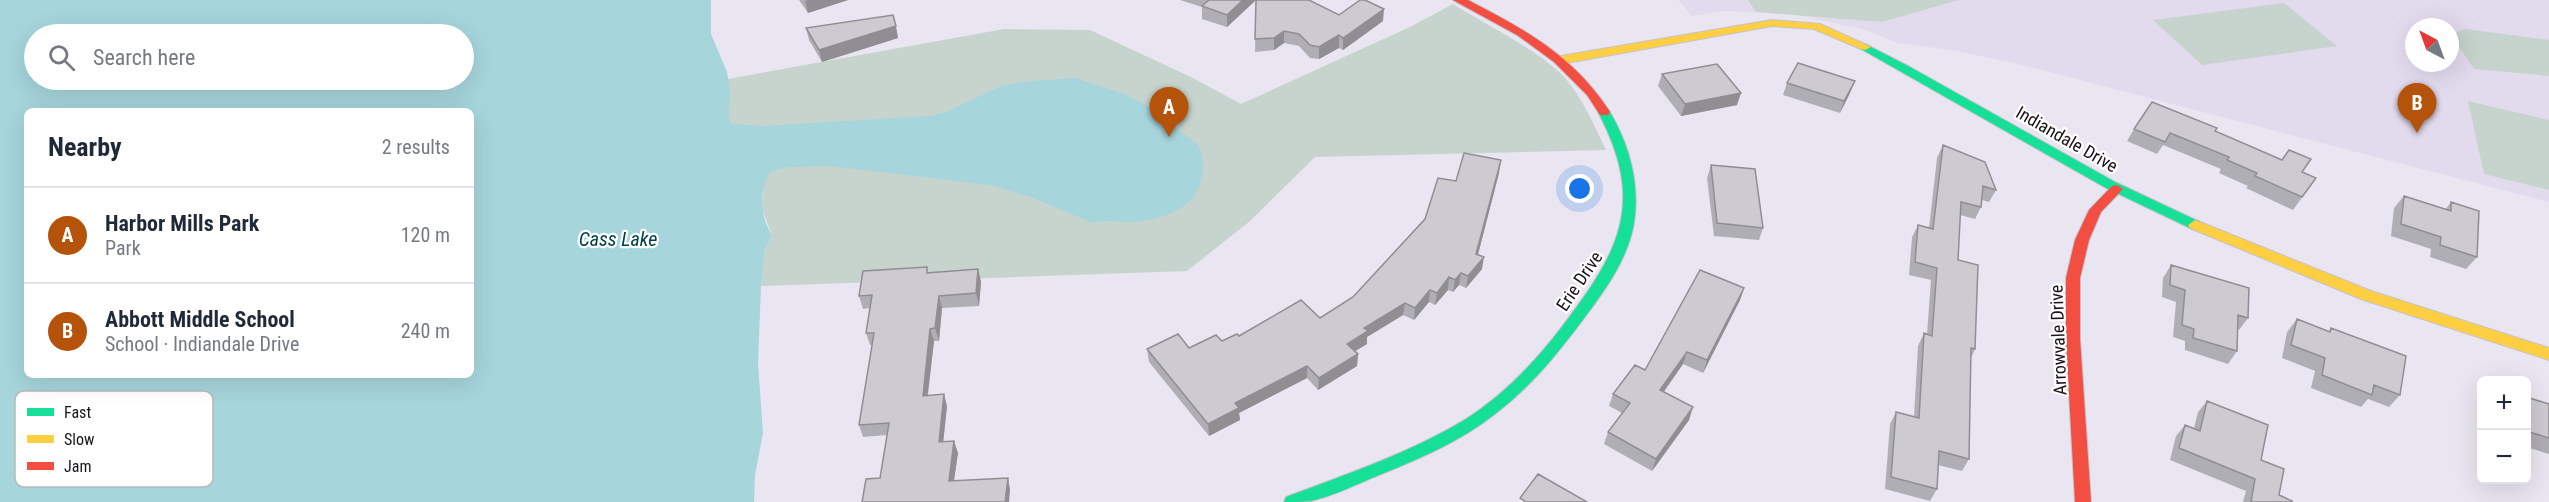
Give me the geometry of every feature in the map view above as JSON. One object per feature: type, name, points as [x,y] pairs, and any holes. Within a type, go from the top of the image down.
[{"type":"street","name":"Erie Drive","points":[[1292,502],[1427,448],[1496,405],[1536,369],[1602,281],[1618,254],[1624,235],[1629,182],[1614,130],[1579,78],[1561,60],[1459,0]]},
{"type":"street","name":"Indiandale Drive","points":[[1561,60],[1762,25],[1816,26],[1851,40],[1925,78],[2117,189],[2266,256],[2366,295],[2549,354]]},
{"type":"street","name":"Arrowvale Drive","points":[[2083,502],[2073,339],[2073,278],[2082,240],[2096,210],[2117,189]]},
{"type":"shaded area","points":[[1678,0],[2549,0],[2549,202],[2022,65],[1957,51],[1898,43],[1862,29],[1792,14],[1725,11],[1692,16]]},
{"type":"shaded area","points":[[1748,0],[1959,0],[1882,22],[1756,12]]},
{"type":"shaded area","points":[[2284,3],[2337,46],[2202,65],[2153,20]]},
{"type":"shaded area","points":[[1453,4],[1527,48],[1555,68],[1565,78],[1588,112],[1606,150],[1315,157],[1249,222],[1187,271],[761,286],[765,249],[772,235],[762,209],[763,182],[729,119],[728,79],[1004,29],[1090,30],[1193,78],[1241,104],[1410,27]]},
{"type":"shaded area","points":[[2465,29],[2549,40],[2549,76],[2474,69],[2459,47],[2459,32]]},
{"type":"shaded area","points":[[2468,101],[2549,120],[2549,190],[2484,174]]},
{"type":"water","name":"Cass Lake","points":[[0,0],[711,0],[711,34],[727,72],[730,89],[729,119],[732,124],[762,126],[931,116],[946,112],[999,87],[1020,82],[1075,78],[1124,94],[1149,107],[1197,144],[1203,161],[1202,175],[1191,199],[1174,212],[1152,219],[1130,222],[1093,223],[1033,198],[991,185],[830,166],[789,167],[770,172],[762,195],[765,220],[772,235],[765,249],[761,286],[758,364],[763,433],[755,475],[754,502],[0,502]]},
{"type":"building","points":[[1209,0],[1243,0],[1227,15],[1202,6]]},
{"type":"building","points":[[1256,0],[1309,0],[1339,15],[1360,0],[1384,9],[1343,38],[1339,35],[1319,47],[1310,45],[1299,34],[1284,31],[1274,38],[1255,39]]},
{"type":"building","points":[[893,15],[896,26],[819,50],[806,28]]},
{"type":"building","points":[[1798,63],[1855,81],[1844,101],[1787,83]]},
{"type":"building","points":[[1717,64],[1741,93],[1685,104],[1662,74]]},
{"type":"building","points":[[2152,102],[2217,128],[2215,131],[2282,160],[2289,150],[2311,159],[2302,172],[2316,178],[2302,197],[2255,176],[2257,173],[2227,160],[2229,157],[2170,133],[2165,142],[2134,129]]},
{"type":"building","points":[[1943,145],[1985,162],[1996,190],[1983,186],[1981,207],[1961,202],[1958,260],[1978,265],[1975,349],[1971,348],[1969,459],[1939,451],[1937,489],[1891,477],[1896,412],[1919,418],[1924,333],[1932,336],[1937,268],[1915,262],[1918,225],[1933,229]]},
{"type":"building","points":[[1464,153],[1501,160],[1476,254],[1484,257],[1468,276],[1461,273],[1455,280],[1449,277],[1437,293],[1430,290],[1415,308],[1405,303],[1364,328],[1368,331],[1347,344],[1358,354],[1319,378],[1307,366],[1235,403],[1239,408],[1208,424],[1147,349],[1178,334],[1189,348],[1216,335],[1222,341],[1237,334],[1239,336],[1301,300],[1320,318],[1353,297],[1425,219],[1438,178],[1456,181]]},
{"type":"building","points":[[1711,165],[1755,169],[1763,228],[1717,223]]},
{"type":"building","points":[[2404,196],[2451,211],[2451,202],[2479,211],[2477,257],[2440,245],[2441,237],[2401,224]]},
{"type":"building","points":[[2171,265],[2249,288],[2248,318],[2238,315],[2237,351],[2193,338],[2194,329],[2182,325],[2185,290],[2170,285]]},
{"type":"building","points":[[927,267],[927,273],[978,269],[976,293],[939,296],[935,328],[930,329],[923,396],[944,394],[939,442],[954,441],[949,481],[1008,478],[1005,502],[862,502],[866,479],[880,478],[889,423],[859,425],[874,333],[866,333],[872,295],[859,296],[863,271]]},
{"type":"building","points":[[1700,270],[1744,288],[1707,360],[1687,352],[1660,390],[1693,407],[1656,459],[1608,432],[1630,403],[1613,394],[1635,365],[1645,370]]},
{"type":"building","points":[[2297,319],[2330,332],[2331,328],[2406,356],[2400,395],[2374,385],[2372,395],[2322,375],[2325,358],[2291,345]]},
{"type":"building","points":[[2531,399],[2549,404],[2549,438],[2531,433]]},
{"type":"building","points":[[2207,401],[2268,425],[2261,460],[2284,469],[2279,495],[2292,502],[2251,502],[2255,479],[2179,448],[2185,425],[2200,431]]},
{"type":"building","points":[[1538,474],[1587,502],[1526,502],[1520,498]]},
{"type":"traffic: fast","points":[[1865,47],[2069,163],[2152,206],[2195,225]]},
{"type":"traffic: fast","points":[[1292,502],[1406,457],[1471,423],[1520,385],[1560,339],[1610,270],[1626,230],[1629,200],[1626,169],[1617,139],[1604,112]]},
{"type":"traffic: slow","points":[[1561,60],[1772,23],[1816,26],[1865,47]]},
{"type":"traffic: slow","points":[[2195,225],[2366,295],[2549,354]]},
{"type":"traffic: jam","points":[[1459,0],[1521,33],[1559,59],[1591,92],[1604,112]]},
{"type":"traffic: jam","points":[[2083,502],[2073,339],[2073,278],[2082,240],[2096,210],[2117,189]]},
{"type":"place","name":"Abbott Middle School","points":[[2417,133]]},
{"type":"place","name":"Harbor Mills Park","points":[[1169,137]]}]
